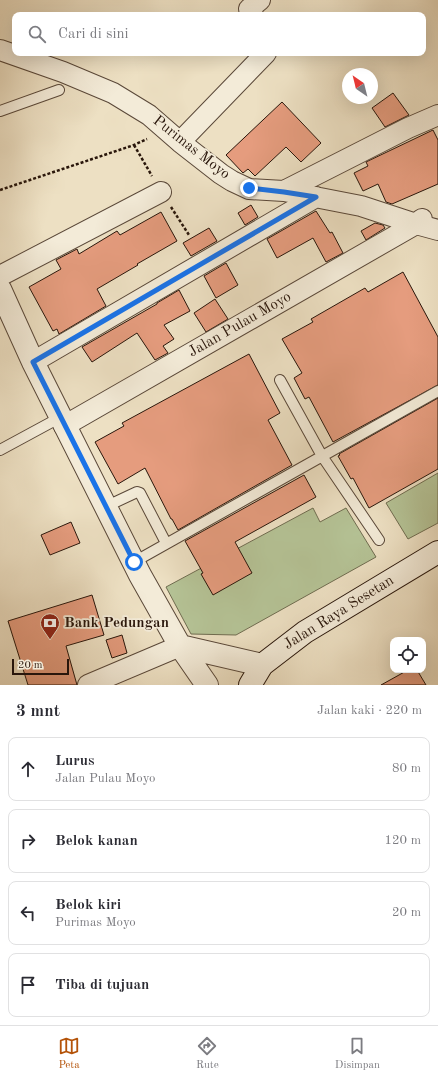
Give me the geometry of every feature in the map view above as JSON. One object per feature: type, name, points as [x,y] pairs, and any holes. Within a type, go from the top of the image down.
[{"type":"street","name":"Purimas Moyo","points":[[0,50],[12,54]]},
{"type":"street","name":"Purimas Moyo","points":[[17,56],[63,72],[113,93],[149,115],[173,136],[232,181],[249,188],[316,197],[361,206],[438,230]]},
{"type":"street","points":[[173,136],[263,56]]},
{"type":"street","points":[[284,192],[408,128],[438,115]]},
{"type":"street","points":[[0,276],[161,192]]},
{"type":"street","points":[[33,362],[316,197]]},
{"type":"street","name":"Jalan Pulau Moyo","points":[[62,421],[416,224],[426,216],[438,216]]},
{"type":"street","points":[[3,302],[134,562],[180,646],[207,685]]},
{"type":"street","name":"Jalan Raya Sesetan","points":[[250,685],[262,665],[305,632],[438,552]]},
{"type":"street","points":[[88,685],[180,646],[262,665]]},
{"type":"lane","points":[[0,111],[59,90]]},
{"type":"lane","points":[[280,380],[322,456],[379,540]]},
{"type":"lane","points":[[134,562],[438,391]]},
{"type":"lane","points":[[0,450],[62,421]]},
{"type":"lane","points":[[105,506],[137,492],[140,493],[166,543]]},
{"type":"path","points":[[0,190],[134,145],[173,136]]},
{"type":"green space","points":[[438,473],[438,523],[408,539],[386,503]]},
{"type":"green space","points":[[313,508],[320,522],[346,508],[376,557],[236,635],[191,634],[166,587]]},
{"type":"building","points":[[393,93],[409,115],[385,127],[372,108]]},
{"type":"building","points":[[282,102],[321,143],[301,162],[286,147],[255,176],[248,169],[243,173],[226,155]]},
{"type":"building","points":[[433,130],[438,140],[438,184],[392,204],[386,202],[378,184],[363,191],[354,173],[368,166],[366,162]]},
{"type":"building","points":[[251,205],[258,217],[245,225],[238,213]]},
{"type":"building","points":[[316,211],[330,233],[332,232],[343,253],[326,262],[313,238],[277,258],[267,239]]},
{"type":"building","points":[[161,212],[177,241],[97,289],[106,306],[59,334],[57,329],[53,331],[29,287],[61,269],[56,260],[77,249],[79,254],[117,231],[120,235]]},
{"type":"building","points":[[375,223],[383,225],[385,228],[366,240],[361,231]]},
{"type":"building","points":[[209,228],[217,241],[191,256],[183,243]]},
{"type":"building","points":[[226,263],[238,285],[216,298],[204,276]]},
{"type":"building","points":[[403,272],[438,337],[438,385],[333,442],[309,397],[305,399],[294,378],[302,373],[282,339],[313,322],[311,319],[365,288],[368,292]]},
{"type":"building","points":[[179,290],[190,311],[164,325],[174,339],[163,346],[168,353],[155,360],[137,333],[92,362],[82,347]]},
{"type":"building","points":[[215,299],[228,319],[206,332],[194,313]]},
{"type":"building","points":[[249,354],[280,413],[268,420],[292,465],[178,530],[145,468],[118,484],[95,442],[124,426],[122,423]]},
{"type":"building","points":[[438,398],[438,469],[369,508],[353,478],[351,479],[338,456],[340,455],[339,454]]},
{"type":"building","points":[[304,475],[316,497],[235,542],[252,573],[213,595],[201,574],[203,573],[185,541]]},
{"type":"building","points":[[71,522],[80,543],[50,555],[41,535]]},
{"type":"building","name":"Bank Pedungan","points":[[92,595],[104,635],[66,646],[77,685],[28,685],[8,621]]},
{"type":"building","points":[[122,635],[127,653],[112,658],[106,640]]},
{"type":"building","points":[[403,673],[419,673],[426,685],[381,685]]},
{"type":"place","name":"Bank Pedungan","points":[[50,640]]},
{"type":"route","points":[[134,562],[33,362],[316,197],[249,188]]}]
